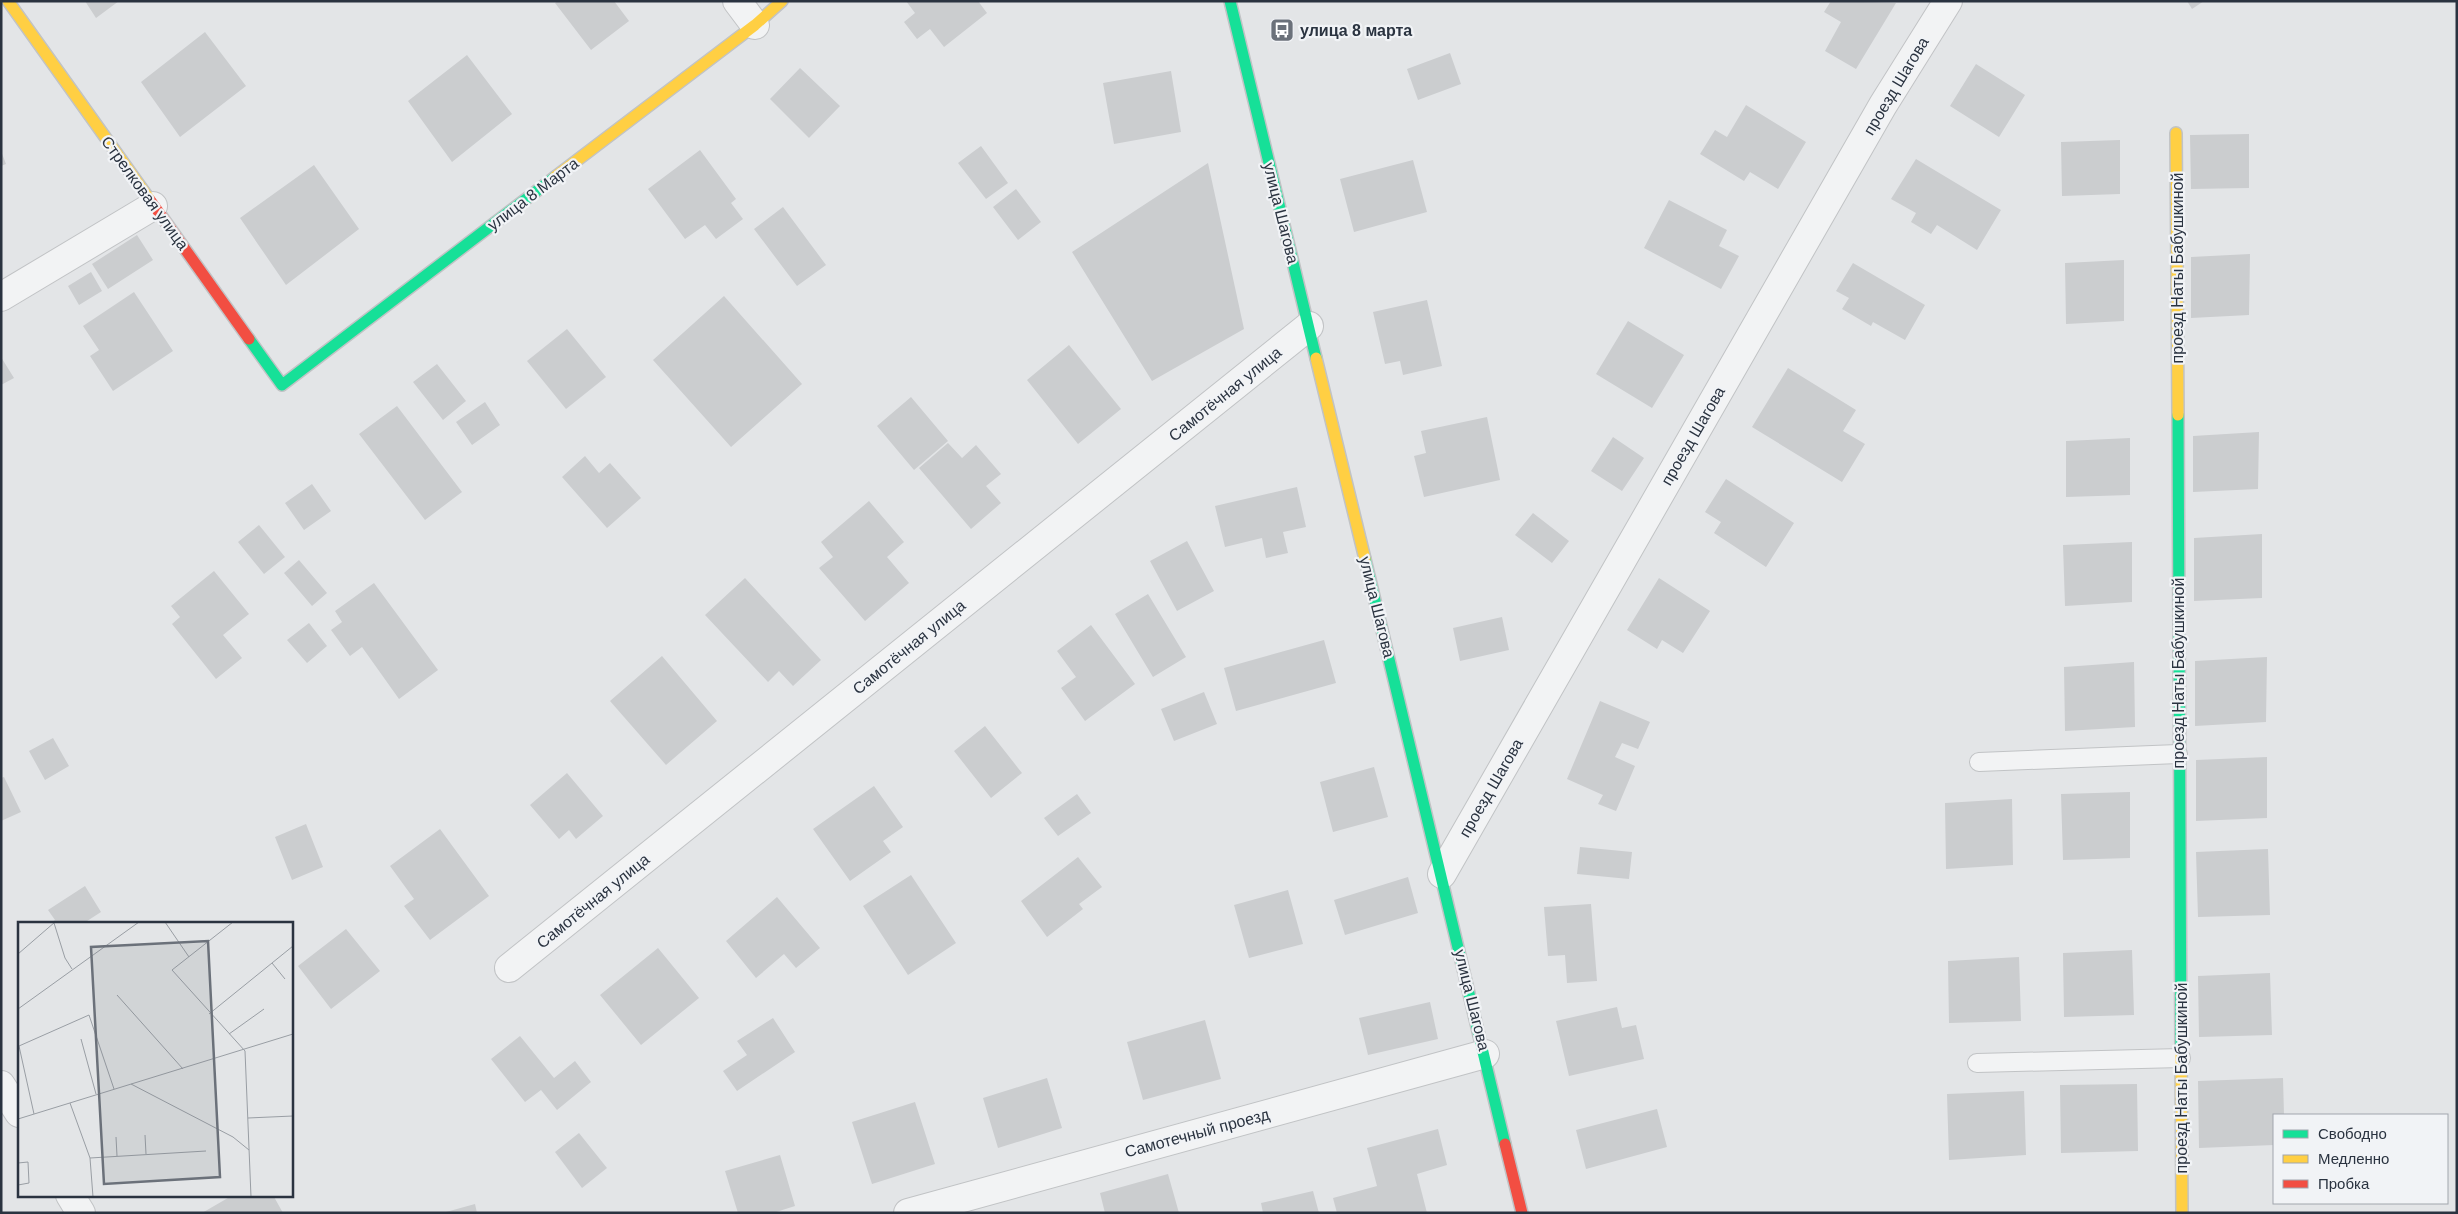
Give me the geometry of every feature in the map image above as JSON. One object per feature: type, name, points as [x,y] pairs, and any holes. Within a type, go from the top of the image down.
[{"type":"street","name":"Стрелковая улица","points":[[8,1],[282,385]]},
{"type":"street","points":[[737,1],[755,25]]},
{"type":"street","name":"улица 8 Марта","points":[[282,385],[755,25],[782,1]]},
{"type":"street","name":"улица Шагова","points":[[1230,1],[1442,874],[1522,1213]]},
{"type":"street","name":"проезд Шагова","points":[[1442,874],[1883,105],[1948,1]]},
{"type":"street","name":"проезд Наты Бабушкиной","points":[[2176,133],[2182,1213]]},
{"type":"street","points":[[1,297],[153,206]]},
{"type":"street","name":"Самотёчная улица","points":[[509,968],[1309,326]]},
{"type":"street","name":"Самотечный проезд","points":[[908,1213],[1485,1054]]},
{"type":"street","points":[[1,1085],[18,1111]]},
{"type":"street","points":[[71,1196],[81,1213]]},
{"type":"lane","points":[[1979,762],[2178,754]]},
{"type":"lane","points":[[1977,1063],[2180,1058]]},
{"type":"building","points":[[85,1],[119,1],[96,18]]},
{"type":"building","points":[[558,1],[614,1],[629,21],[591,50],[555,3]]},
{"type":"building","points":[[906,1],[978,1],[987,13],[944,47],[930,29],[917,39],[904,22],[915,13]]},
{"type":"building","points":[[1831,1],[1896,3],[1856,69],[1825,51],[1841,22],[1824,12]]},
{"type":"building","points":[[2187,1],[2204,1],[2192,9]]},
{"type":"building","points":[[205,32],[246,86],[180,137],[141,82]]},
{"type":"building","points":[[1450,53],[1461,84],[1418,100],[1407,69]]},
{"type":"building","points":[[467,55],[512,114],[452,162],[408,101]]},
{"type":"building","points":[[1976,64],[2025,95],[1999,137],[1950,106]]},
{"type":"building","points":[[800,68],[840,106],[809,138],[770,99]]},
{"type":"building","points":[[1171,71],[1181,132],[1114,144],[1103,83]]},
{"type":"building","points":[[1746,105],[1806,142],[1778,189],[1750,172],[1744,181],[1700,154],[1715,130],[1727,137]]},
{"type":"building","points":[[2249,134],[2249,188],[2191,189],[2190,135]]},
{"type":"building","points":[[2120,140],[2120,194],[2062,196],[2061,142]]},
{"type":"building","points":[[981,146],[1008,183],[986,199],[958,163]]},
{"type":"building","points":[[700,150],[736,199],[731,203],[743,219],[716,239],[705,225],[685,239],[648,189]]},
{"type":"building","points":[[1,151],[6,164],[1,166]]},
{"type":"building","points":[[1916,159],[2001,210],[1977,250],[1937,225],[1931,234],[1911,222],[1916,213],[1891,199]]},
{"type":"building","points":[[1413,160],[1427,212],[1354,232],[1340,179]]},
{"type":"building","points":[[1208,163],[1244,329],[1152,381],[1072,252]]},
{"type":"building","points":[[314,165],[359,229],[286,285],[240,218]]},
{"type":"building","points":[[1016,189],[1041,222],[1018,240],[993,207]]},
{"type":"building","points":[[1669,200],[1727,230],[1719,246],[1739,256],[1721,289],[1644,248]]},
{"type":"building","points":[[783,207],[826,265],[797,286],[754,229]]},
{"type":"building","points":[[137,235],[153,260],[108,289],[92,264]]},
{"type":"building","points":[[2250,254],[2249,315],[2191,318],[2191,257]]},
{"type":"building","points":[[2124,260],[2124,321],[2066,324],[2065,263]]},
{"type":"building","points":[[1853,263],[1925,305],[1905,340],[1873,322],[1871,326],[1842,309],[1849,298],[1836,291]]},
{"type":"building","points":[[91,272],[102,291],[79,305],[68,286]]},
{"type":"building","points":[[134,292],[173,351],[113,391],[90,356],[99,350],[83,326]]},
{"type":"building","points":[[724,296],[802,384],[731,447],[653,360]]},
{"type":"building","points":[[1427,300],[1442,366],[1403,375],[1400,361],[1385,364],[1373,312]]},
{"type":"building","points":[[1628,321],[1684,355],[1652,408],[1596,374]]},
{"type":"building","points":[[567,329],[606,377],[566,409],[527,361]]},
{"type":"building","points":[[1069,345],[1121,409],[1078,444],[1027,380]]},
{"type":"building","points":[[1,357],[14,378],[1,385]]},
{"type":"building","points":[[437,364],[466,401],[443,420],[413,382]]},
{"type":"building","points":[[1788,368],[1856,410],[1843,431],[1865,444],[1842,482],[1752,427]]},
{"type":"building","points":[[911,397],[948,441],[914,470],[877,426]]},
{"type":"building","points":[[485,402],[500,425],[472,445],[456,422]]},
{"type":"building","points":[[397,406],[462,492],[425,520],[359,434]]},
{"type":"building","points":[[1487,417],[1500,480],[1424,497],[1414,456],[1426,453],[1421,431]]},
{"type":"building","points":[[2259,432],[2258,489],[2193,492],[2193,436]]},
{"type":"building","points":[[1613,437],[1644,458],[1622,491],[1591,471]]},
{"type":"building","points":[[2130,438],[2130,495],[2066,497],[2066,441]]},
{"type":"building","points":[[948,443],[962,458],[976,445],[1001,474],[986,486],[1001,503],[971,529],[919,468]]},
{"type":"building","points":[[585,456],[599,473],[610,463],[641,498],[607,528],[562,477]]},
{"type":"building","points":[[1726,479],[1794,523],[1766,567],[1714,533],[1721,522],[1705,512]]},
{"type":"building","points":[[312,484],[331,511],[304,530],[285,503]]},
{"type":"building","points":[[1297,487],[1306,527],[1283,532],[1288,553],[1266,558],[1262,538],[1225,547],[1215,506]]},
{"type":"building","points":[[869,501],[904,542],[887,557],[909,583],[865,621],[819,568],[833,557],[821,542]]},
{"type":"building","points":[[1533,513],[1569,541],[1552,563],[1515,535]]},
{"type":"building","points":[[259,525],[285,557],[264,574],[238,542]]},
{"type":"building","points":[[2262,534],[2262,598],[2194,601],[2194,538]]},
{"type":"building","points":[[1187,541],[1214,591],[1177,611],[1150,561]]},
{"type":"building","points":[[2132,542],[2132,602],[2065,606],[2063,545]]},
{"type":"building","points":[[299,560],[327,593],[312,606],[284,573]]},
{"type":"building","points":[[214,571],[249,614],[223,635],[242,658],[216,679],[172,624],[180,617],[171,606]]},
{"type":"building","points":[[745,578],[821,660],[793,686],[779,671],[768,682],[705,615]]},
{"type":"building","points":[[1659,578],[1710,611],[1683,653],[1662,640],[1657,649],[1627,630]]},
{"type":"building","points":[[374,583],[438,670],[399,699],[362,647],[350,656],[331,630],[342,622],[335,611]]},
{"type":"building","points":[[1148,594],[1186,657],[1153,677],[1115,614]]},
{"type":"building","points":[[1502,617],[1509,650],[1460,661],[1453,628]]},
{"type":"building","points":[[309,623],[327,646],[307,663],[287,640]]},
{"type":"building","points":[[1091,625],[1135,684],[1085,721],[1061,688],[1076,677],[1057,651]]},
{"type":"building","points":[[1324,640],[1336,683],[1236,711],[1224,668]]},
{"type":"building","points":[[662,656],[717,721],[666,765],[610,701]]},
{"type":"building","points":[[2267,657],[2266,722],[2195,726],[2195,661]]},
{"type":"building","points":[[2134,662],[2135,727],[2065,731],[2064,667]]},
{"type":"building","points":[[1204,692],[1217,724],[1174,741],[1161,709]]},
{"type":"building","points":[[1600,701],[1650,722],[1638,749],[1622,743],[1615,757],[1635,766],[1616,811],[1598,804],[1603,795],[1567,779]]},
{"type":"building","points":[[985,726],[1022,773],[991,798],[954,751]]},
{"type":"building","points":[[53,738],[69,766],[45,780],[29,751]]},
{"type":"building","points":[[2267,757],[2267,818],[2196,821],[2196,760]]},
{"type":"building","points":[[1374,767],[1388,817],[1333,832],[1320,782]]},
{"type":"building","points":[[567,773],[603,816],[576,839],[569,830],[559,839],[530,805]]},
{"type":"building","points":[[4,777],[21,812],[1,821],[1,778]]},
{"type":"building","points":[[874,786],[903,827],[883,841],[891,852],[850,881],[813,829]]},
{"type":"building","points":[[2130,792],[2130,858],[2063,860],[2061,794]]},
{"type":"building","points":[[1077,794],[1091,813],[1058,836],[1044,818]]},
{"type":"building","points":[[2012,799],[2013,865],[1946,869],[1945,803]]},
{"type":"building","points":[[306,824],[323,867],[292,880],[275,837]]},
{"type":"building","points":[[440,829],[489,896],[430,940],[404,906],[414,899],[390,866]]},
{"type":"building","points":[[1580,847],[1632,852],[1629,879],[1577,874]]},
{"type":"building","points":[[2268,849],[2270,915],[2198,917],[2196,852]]},
{"type":"building","points":[[1078,857],[1102,887],[1079,904],[1083,909],[1047,937],[1021,901]]},
{"type":"building","points":[[911,875],[956,943],[908,975],[863,906]]},
{"type":"building","points":[[1408,877],[1418,913],[1345,935],[1334,900]]},
{"type":"building","points":[[85,886],[101,912],[86,922],[52,922],[55,920],[48,910]]},
{"type":"building","points":[[1288,890],[1303,944],[1249,958],[1234,905]]},
{"type":"building","points":[[777,897],[820,948],[796,968],[784,954],[756,978],[726,941]]},
{"type":"building","points":[[1591,904],[1597,981],[1567,983],[1565,955],[1548,956],[1544,907]]},
{"type":"building","points":[[346,929],[380,971],[331,1009],[298,966]]},
{"type":"building","points":[[658,948],[699,998],[641,1045],[600,995]]},
{"type":"building","points":[[2132,950],[2134,1015],[2064,1017],[2063,953]]},
{"type":"building","points":[[2019,957],[2021,1021],[1949,1023],[1948,961]]},
{"type":"building","points":[[2270,973],[2272,1035],[2199,1037],[2198,976]]},
{"type":"building","points":[[1430,1002],[1438,1039],[1368,1055],[1359,1018]]},
{"type":"building","points":[[1617,1007],[1622,1028],[1636,1025],[1644,1059],[1569,1076],[1556,1021]]},
{"type":"building","points":[[773,1018],[795,1052],[737,1091],[723,1071],[747,1055],[737,1041]]},
{"type":"building","points":[[1205,1020],[1221,1079],[1143,1100],[1127,1042]]},
{"type":"building","points":[[520,1036],[554,1078],[575,1061],[591,1082],[557,1110],[541,1090],[525,1102],[491,1059]]},
{"type":"building","points":[[1047,1078],[1062,1128],[998,1148],[983,1098]]},
{"type":"building","points":[[2283,1078],[2284,1114],[2273,1114],[2273,1145],[2199,1148],[2198,1081]]},
{"type":"building","points":[[2137,1084],[2138,1151],[2061,1153],[2060,1085]]},
{"type":"building","points":[[2024,1091],[2026,1155],[1949,1160],[1947,1094]]},
{"type":"building","points":[[915,1102],[935,1164],[872,1184],[852,1122]]},
{"type":"building","points":[[1657,1109],[1667,1147],[1586,1169],[1576,1130]]},
{"type":"building","points":[[1438,1129],[1447,1165],[1417,1174],[1427,1213],[1337,1213],[1333,1198],[1377,1186],[1367,1148]]},
{"type":"building","points":[[579,1133],[607,1168],[582,1188],[555,1152]]},
{"type":"building","points":[[780,1155],[795,1206],[773,1213],[738,1213],[725,1171]]},
{"type":"building","points":[[1168,1174],[1179,1213],[1105,1213],[1100,1193]]},
{"type":"building","points":[[1313,1191],[1319,1213],[1263,1213],[1261,1203]]},
{"type":"building","points":[[231,1196],[274,1196],[283,1213],[202,1213]]},
{"type":"building","points":[[475,1204],[477,1213],[446,1213],[446,1212]]},
{"type":"traffic: fast","points":[[1230,1],[1316,358]]},
{"type":"traffic: fast","points":[[249,339],[282,385],[555,177]]},
{"type":"traffic: fast","points":[[2178,415],[2181,1052]]},
{"type":"traffic: fast","points":[[1365,559],[1505,1144]]},
{"type":"traffic: slow","points":[[8,1],[150,200]]},
{"type":"traffic: slow","points":[[555,177],[755,25],[782,1]]},
{"type":"traffic: slow","points":[[2176,133],[2178,415]]},
{"type":"traffic: slow","points":[[1316,358],[1365,559]]},
{"type":"traffic: slow","points":[[2181,1052],[2182,1213]]},
{"type":"traffic: jam","points":[[150,200],[249,339]]},
{"type":"traffic: jam","points":[[1505,1144],[1522,1213]]},
{"type":"place","name":"улица 8 марта","points":[[1282,30]]}]
